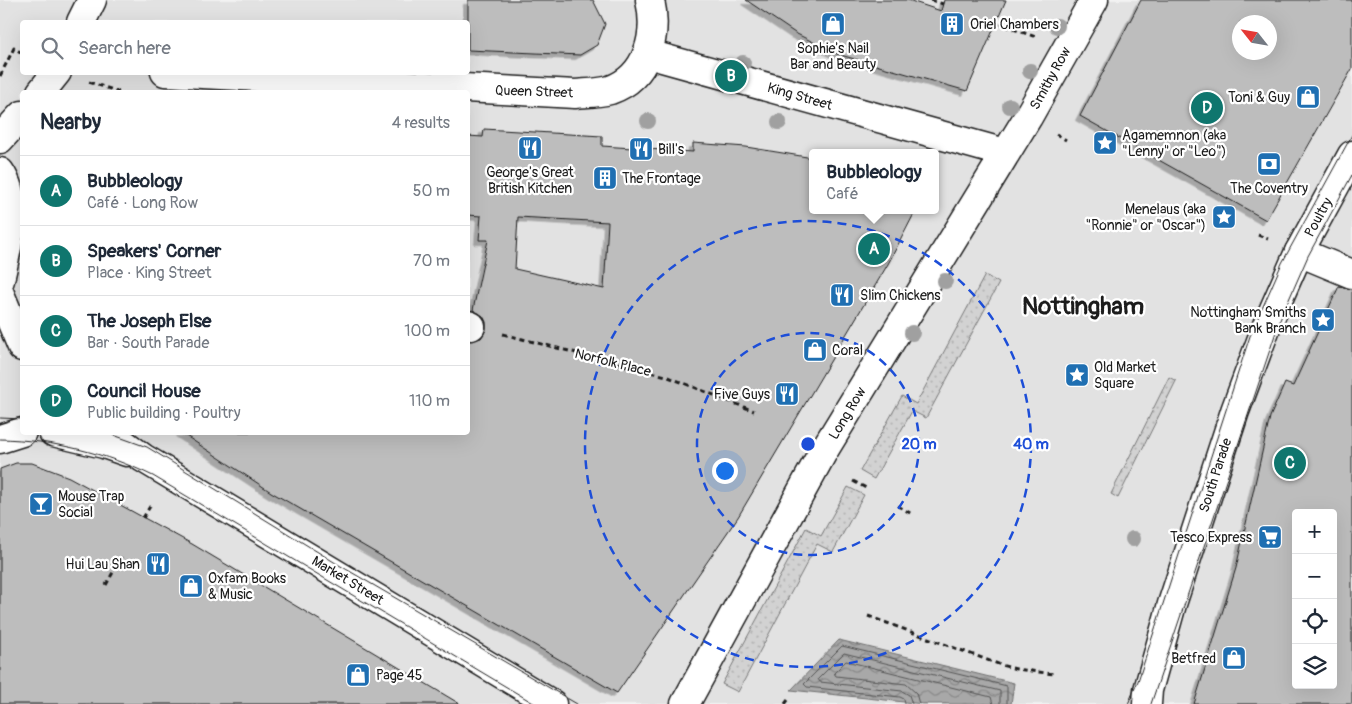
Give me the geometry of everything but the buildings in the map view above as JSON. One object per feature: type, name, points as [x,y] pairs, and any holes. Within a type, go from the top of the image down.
[{"type":"street","points":[[83,20],[92,0]]},
{"type":"street","points":[[648,54],[654,24],[650,0]]},
{"type":"street","name":"Smithy Row","points":[[1005,154],[1028,118],[1094,0]]},
{"type":"street","name":"Queen Street","points":[[221,75],[575,94],[610,90],[636,74],[648,54]]},
{"type":"street","name":"King Street","points":[[648,54],[1005,154]]},
{"type":"street","points":[[43,90],[55,75]]},
{"type":"street","points":[[54,90],[57,75]]},
{"type":"street","points":[[0,139],[20,116]]},
{"type":"street","name":"Long Row","points":[[685,704],[823,452],[1005,154]]},
{"type":"street","name":"Poultry","points":[[1299,252],[1352,155]]},
{"type":"street","points":[[0,172],[7,182],[11,209],[0,280]]},
{"type":"street","points":[[6,250],[20,214]]},
{"type":"street","points":[[1299,252],[1352,274]]},
{"type":"street","name":"South Parade","points":[[1147,704],[1148,690],[1172,604],[1236,411],[1266,325],[1299,252]]},
{"type":"street","points":[[0,294],[20,342]]},
{"type":"street","points":[[0,439],[20,433]]},
{"type":"street","name":"Market Street","points":[[66,435],[104,444],[143,458]]},
{"type":"street","name":"Market Street","points":[[112,435],[143,458],[552,704]]},
{"type":"path","points":[[931,0],[943,4]]},
{"type":"path","points":[[996,23],[1067,48]]},
{"type":"path","points":[[0,76],[14,48],[20,52]]},
{"type":"path","name":"Norfolk Place","points":[[470,325],[666,376],[754,411]]},
{"type":"path","points":[[853,481],[868,489]]},
{"type":"path","points":[[898,506],[912,514]]},
{"type":"path","points":[[106,585],[122,556]]},
{"type":"path","points":[[868,616],[1016,670],[1054,674]]},
{"type":"path","points":[[785,704],[788,700]]},
{"type":"shaded area","points":[[0,0],[1352,0],[1352,704],[0,704]]},
{"type":"shaded area","points":[[985,275],[999,283],[926,418],[912,411],[874,479],[860,471],[902,396],[916,404]]},
{"type":"shaded area","points":[[1169,377],[1176,381],[1118,498],[1111,494]]},
{"type":"shaded area","points":[[848,487],[864,495],[833,552],[817,544],[738,692],[722,684],[806,528],[821,536]]},
{"type":"water","points":[[839,640],[1014,683],[1011,704],[923,704],[791,690]]},
{"type":"tram line","points":[[1128,704],[1138,681],[1250,336],[1282,263],[1352,135]]},
{"type":"tram line","points":[[1151,704],[1280,320],[1308,256],[1352,175]]},
{"type":"tram line","points":[[0,418],[20,419]]},
{"type":"tram line","points":[[113,435],[147,447],[339,565],[577,704]]},
{"type":"tram line","points":[[0,439],[40,442],[79,449],[98,454],[153,476],[535,704]]},
{"type":"place","name":"Sophie's Nail Bar and Beauty","points":[[833,24]]},
{"type":"place","name":"Oriel Chambers","points":[[952,24]]},
{"type":"place","name":"Speakers' Corner","points":[[731,76]]},
{"type":"place","name":"Toni & Guy","points":[[1308,97]]},
{"type":"place","name":"Council House","points":[[1207,108]]},
{"type":"place","name":"Agamemnon (aka \"Lenny\" or \"Leo\")","points":[[1105,143]]},
{"type":"place","name":"George's Great British Kitchen","points":[[530,148]]},
{"type":"place","name":"Bill's","points":[[641,149]]},
{"type":"place","name":"The Coventry","points":[[1269,164]]},
{"type":"place","name":"The Frontage","points":[[605,178]]},
{"type":"place","name":"Menelaus (aka \"Ronnie\" or \"Oscar\")","points":[[1224,217]]},
{"type":"place","name":"Bubbleology","points":[[874,249]]},
{"type":"place","name":"Slim Chickens","points":[[842,295]]},
{"type":"place","name":"Nottingham Smiths Bank Branch","points":[[1323,320]]},
{"type":"place","name":"Coral","points":[[815,350]]},
{"type":"place","name":"Old Market Square","points":[[1077,375]]},
{"type":"place","name":"Five Guys","points":[[787,394]]},
{"type":"place","name":"The Joseph Else","points":[[1290,463]]},
{"type":"place","name":"Mouse Trap Social","points":[[41,504]]},
{"type":"place","name":"Tesco Express","points":[[1270,537]]},
{"type":"place","name":"Hui Lau Shan","points":[[158,564]]},
{"type":"place","name":"Oxfam Books & Music","points":[[191,586]]},
{"type":"place","name":"Betfred","points":[[1234,658]]},
{"type":"place","name":"Page 45","points":[[358,675]]},
{"type":"district","name":"Nottingham","points":[[1083,306]]}]
